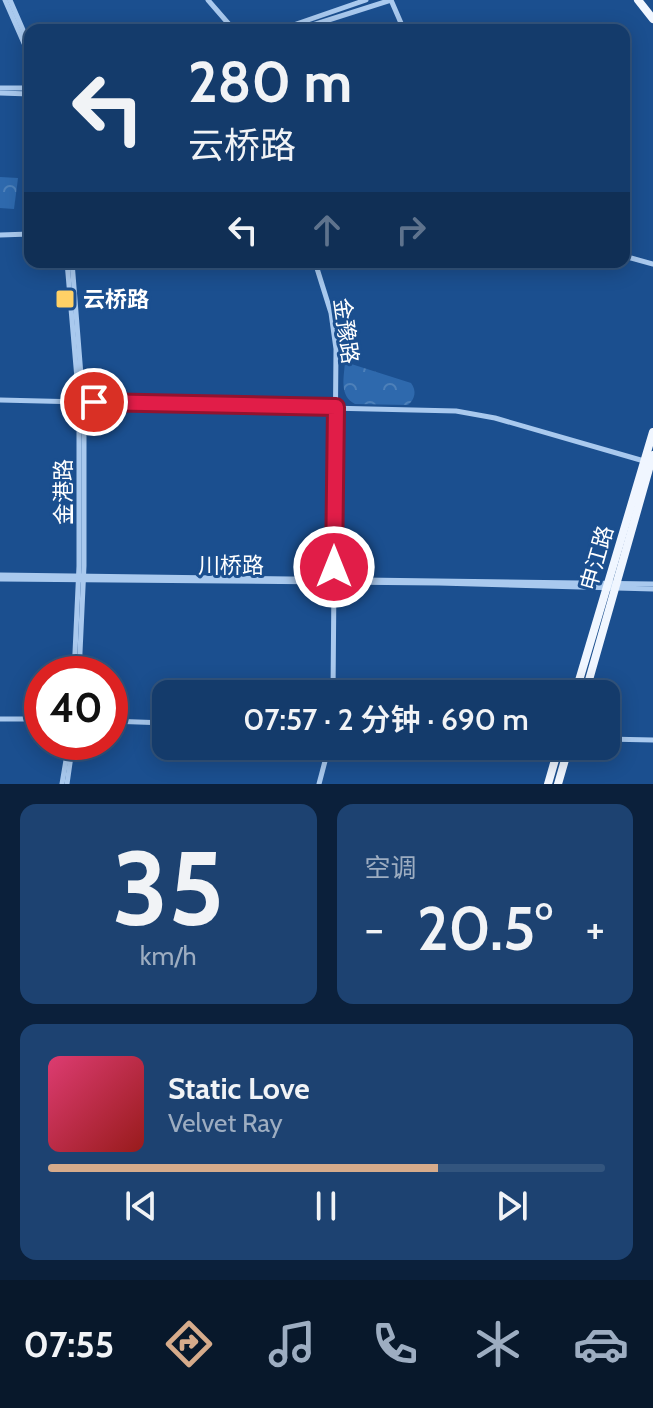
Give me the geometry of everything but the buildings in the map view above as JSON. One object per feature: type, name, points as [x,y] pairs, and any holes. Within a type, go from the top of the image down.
[{"type":"main road","points":[[641,0],[653,11]]},
{"type":"main road","points":[[641,0],[653,19]]},
{"type":"main road","name":"申江路","points":[[589,680],[649,458],[653,432]]},
{"type":"main road","name":"申江路","points":[[580,680],[612,588]]},
{"type":"main road","points":[[548,784],[555,760]]},
{"type":"main road","points":[[558,784],[565,760]]},
{"type":"street","points":[[8,0],[24,33]]},
{"type":"street","points":[[8,0],[24,41]]},
{"type":"street","points":[[208,0],[229,24]]},
{"type":"street","points":[[296,24],[366,0]]},
{"type":"street","points":[[316,24],[391,0],[401,24]]},
{"type":"street","points":[[0,90],[24,88]]},
{"type":"street","points":[[0,90],[24,93]]},
{"type":"street","points":[[0,235],[24,234]]},
{"type":"street","points":[[630,258],[653,264]]},
{"type":"street","name":"金港路","points":[[70,268],[81,402],[78,656]]},
{"type":"street","name":"金豫路","points":[[317,268],[334,326],[333,680]]},
{"type":"street","points":[[0,400],[469,412],[649,458]]},
{"type":"street","name":"川桥路","points":[[0,577],[653,587]]},
{"type":"street","points":[[0,719],[24,719]]},
{"type":"street","points":[[128,722],[152,722]]},
{"type":"street","points":[[620,739],[653,740]]},
{"type":"street","points":[[65,784],[68,760]]},
{"type":"street","points":[[319,784],[325,760]]},
{"type":"green space","points":[[0,177],[18,178],[14,209],[0,208]]},
{"type":"green space","points":[[345,362],[411,383],[415,392],[412,400],[408,405],[355,404],[345,391]]},
{"type":"place","name":"云桥路","points":[[65,299]]},
{"type":"route","points":[[94,402],[336,407],[334,567]]}]
